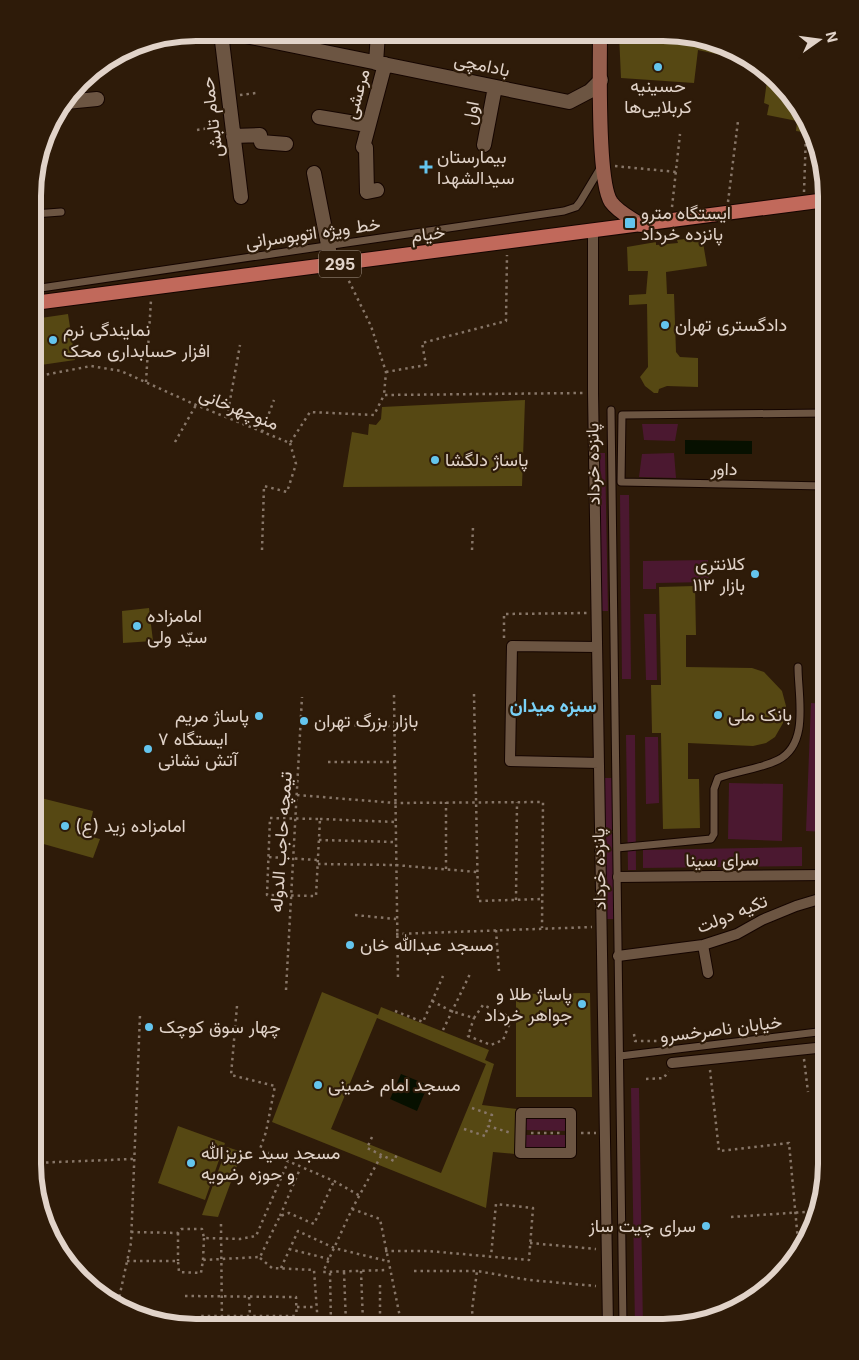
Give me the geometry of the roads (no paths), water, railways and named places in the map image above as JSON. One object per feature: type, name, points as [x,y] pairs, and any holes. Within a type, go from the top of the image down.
[{"type":"main road","points":[[600,41],[602,165],[606,193],[610,201],[641,225]]},
{"type":"main road","name":"خیام","points":[[41,302],[818,201]]},
{"type":"street","name":"حمام تابش","points":[[222,42],[241,197]]},
{"type":"street","name":"بادامچی","points":[[275,42],[568,102],[590,91],[601,80]]},
{"type":"street","name":"مرعشی","points":[[372,191],[366,148],[363,147],[370,131],[380,63],[379,42]]},
{"type":"street","name":"اول","points":[[484,145],[495,87]]},
{"type":"street","points":[[74,101],[97,99]]},
{"type":"street","points":[[319,116],[370,131]]},
{"type":"street","points":[[233,130],[260,135],[261,142],[286,144]]},
{"type":"street","points":[[314,173],[328,246],[337,265]]},
{"type":"street","points":[[593,231],[593,393],[608,1319]]},
{"type":"street","points":[[597,647],[512,646],[510,761],[599,763]]},
{"type":"street","name":"سرای سینا","points":[[618,877],[817,875]]},
{"type":"street","name":"تکیه دولت","points":[[618,956],[704,945],[737,934],[762,920],[817,899]]},
{"type":"street","points":[[704,945],[708,973]]},
{"type":"street","points":[[672,1062],[817,1049]]},
{"type":"street","points":[[521,1113],[571,1113],[571,1133],[571,1153],[520,1153],[521,1113]]},
{"type":"lane","name":"خط ویژه اتوبوسرانی","points":[[41,288],[570,210],[580,202],[602,165]]},
{"type":"lane","points":[[41,213],[61,212]]},
{"type":"lane","name":"پانزده خرداد","points":[[611,410],[623,1319]]},
{"type":"lane","name":"پانزده خرداد","points":[[621,482],[622,415],[818,413]]},
{"type":"lane","points":[[612,489],[621,482]]},
{"type":"lane","name":"داور","points":[[621,482],[818,486]]},
{"type":"lane","points":[[617,848],[712,839],[714,834],[714,790],[718,778],[777,761],[786,755],[796,744],[799,732],[798,667]]},
{"type":"lane","name":"خیابان ناصرخسرو","points":[[620,1056],[817,1032]]},
{"type":"place","name":"حسینیه کربلایی‌ها","points":[[658,67]]},
{"type":"place","name":"بیمارستان سیدالشهدا","points":[[426,167]]},
{"type":"place","name":"ایستگاه مترو پانزده خرداد","points":[[630,223]]},
{"type":"place","name":"دادگستری تهران","points":[[665,325]]},
{"type":"place","name":"نمایندگی نرم افزار حسابداری محک","points":[[53,340]]},
{"type":"place","name":"پاساژ دلگشا","points":[[435,460]]},
{"type":"place","name":"کلانتری ۱۱۳ بازار","points":[[755,574]]},
{"type":"place","name":"امامزاده سیّد ولی","points":[[137,626]]},
{"type":"place","name":"بانک ملی","points":[[718,715]]},
{"type":"place","name":"پاساژ مریم","points":[[259,716]]},
{"type":"place","name":"بازار بزرگ تهران","points":[[304,721]]},
{"type":"place","name":"ایستگاه ۷ آتش نشانی","points":[[148,749]]},
{"type":"place","name":"امامزاده زید (ع)","points":[[65,826]]},
{"type":"place","name":"مسجد عبدالله خان","points":[[350,945]]},
{"type":"place","name":"پاساژ طلا و جواهر خرداد","points":[[582,1004]]},
{"type":"place","name":"چهار سوق کوچک","points":[[149,1027]]},
{"type":"place","name":"مسجد امام خمینی","points":[[318,1085]]},
{"type":"place","name":"مسجد سید عزیزالله و حوزه رضویه","points":[[191,1163]]},
{"type":"place","name":"سرای چیت ساز","points":[[706,1226]]},
{"type":"district","name":"سبزه میدان","points":[[553,705]]}]
